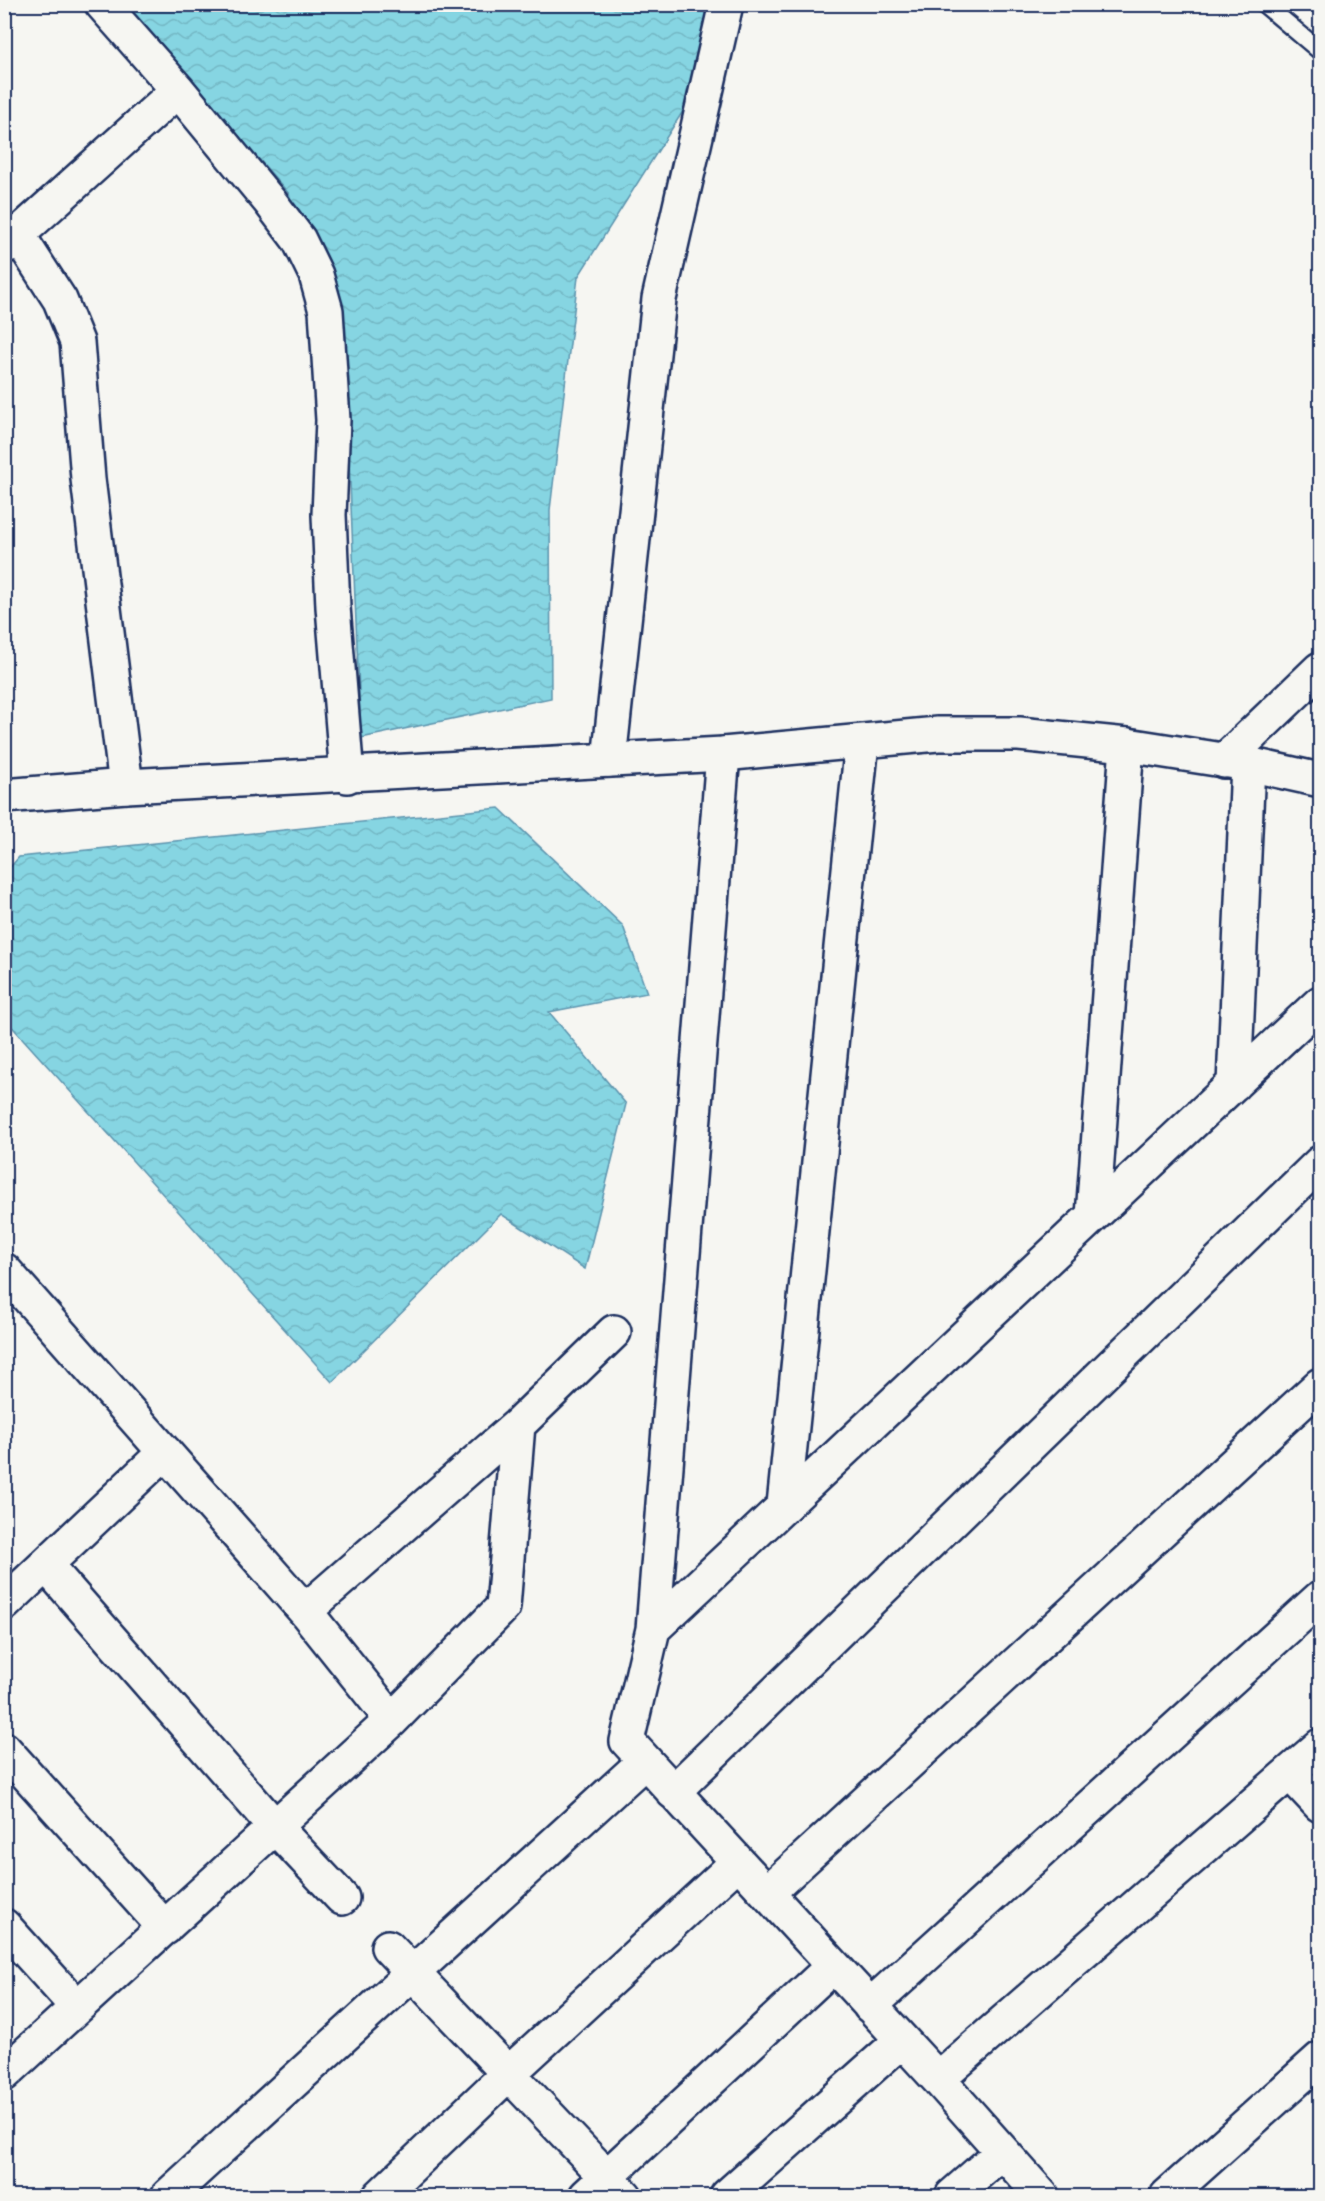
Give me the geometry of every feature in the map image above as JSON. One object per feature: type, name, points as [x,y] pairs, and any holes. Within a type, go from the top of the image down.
[{"type":"street","points":[[102,4],[178,90],[271,203],[298,240],[316,275],[326,311],[333,420],[329,515],[333,607],[347,776]]},
{"type":"street","points":[[609,760],[659,299],[726,4]]},
{"type":"street","points":[[126,786],[88,479],[77,342],[60,300],[11,241],[178,90]]},
{"type":"street","points":[[1234,1084],[1236,762],[1320,669]]},
{"type":"street","points":[[4,796],[126,786],[347,776],[723,754],[938,735],[1019,734],[1127,746],[1236,762],[1320,780]]},
{"type":"street","points":[[784,1505],[862,742]]},
{"type":"street","points":[[1093,1216],[1127,746]]},
{"type":"street","points":[[723,754],[653,1629],[627,1741],[938,2079],[1042,2196]]},
{"type":"street","points":[[653,1629],[1320,1003]]},
{"type":"street","points":[[674,1792],[1320,1163]]},
{"type":"street","points":[[4,1270],[305,1611],[392,1720]]},
{"type":"street","points":[[305,1611],[518,1425],[614,1332]]},
{"type":"street","points":[[766,1893],[1320,1385]]},
{"type":"street","points":[[4,2074],[392,1720],[503,1607],[518,1425]]},
{"type":"street","points":[[4,1604],[165,1452]]},
{"type":"street","points":[[46,1565],[275,1827],[342,1898]]},
{"type":"street","points":[[870,2006],[1320,1598]]},
{"type":"street","points":[[938,2079],[1320,1746]]},
{"type":"street","points":[[4,1749],[165,1928]]},
{"type":"street","points":[[168,2196],[645,1761]]},
{"type":"street","points":[[1290,1773],[1320,1805]]},
{"type":"street","points":[[380,2196],[508,2074],[738,1863]]},
{"type":"street","points":[[4,1926],[77,2007]]},
{"type":"street","points":[[388,1947],[508,2074],[606,2190],[833,1966]]},
{"type":"street","points":[[727,2196],[902,2040]]},
{"type":"street","points":[[1167,2196],[1320,2059]]},
{"type":"street","points":[[952,2196],[1002,2152]]},
{"type":"lane","points":[[1264,4],[1320,51]]},
{"type":"water","points":[[126,5],[707,5],[692,97],[578,277],[550,510],[551,698],[361,738],[345,367],[289,194]]},
{"type":"water","points":[[499,808],[623,926],[647,993],[549,1012],[626,1104],[585,1269],[501,1214],[332,1382],[5,1019],[5,873],[19,857]]}]
